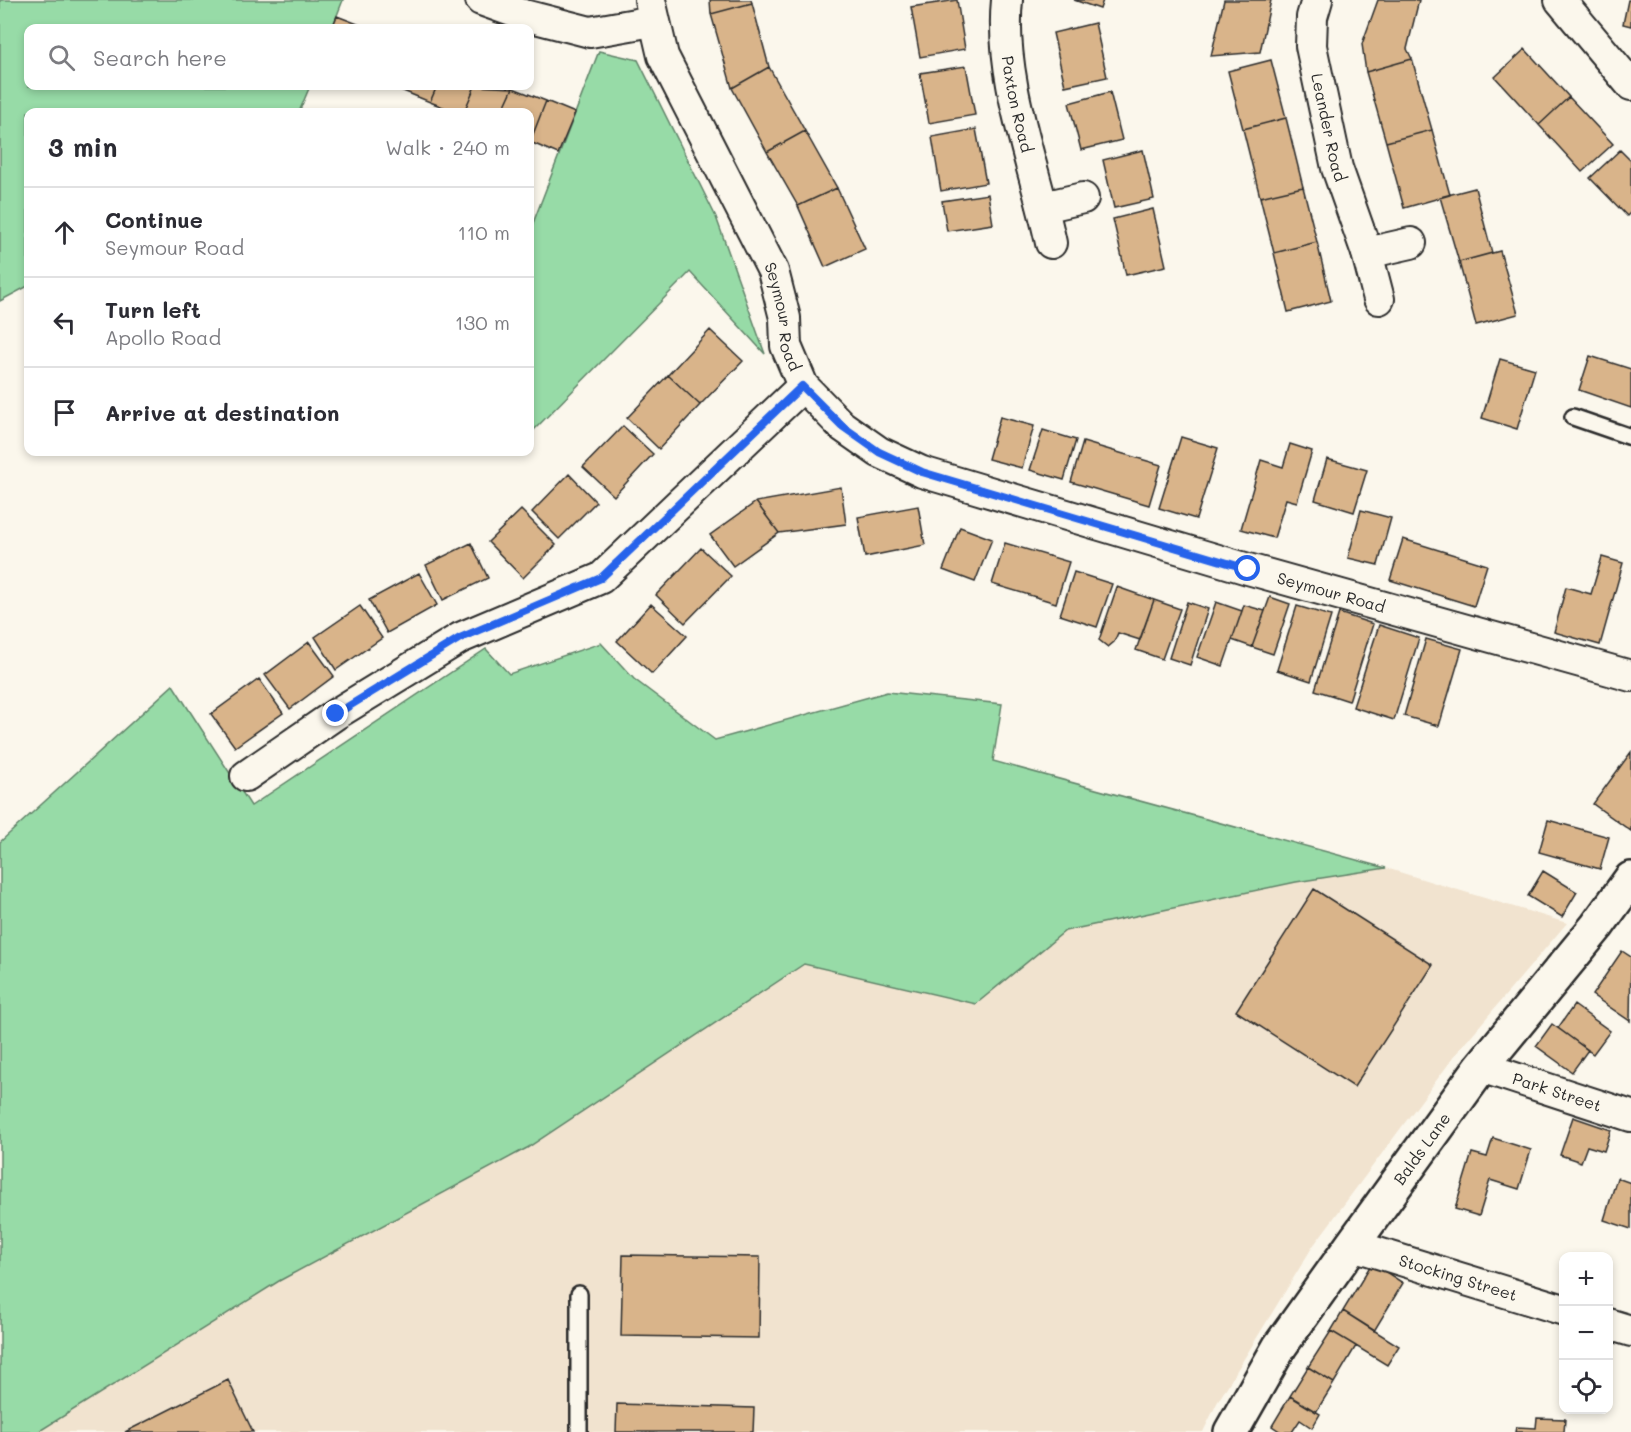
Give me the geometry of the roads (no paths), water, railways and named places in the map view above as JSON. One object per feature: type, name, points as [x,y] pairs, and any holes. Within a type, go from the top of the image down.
[{"type":"street","points":[[481,0],[520,14],[590,32],[651,10]]},
{"type":"street","name":"Paxton Road","points":[[1007,0],[1008,52],[1014,90],[1051,243]]},
{"type":"street","name":"Leander Road","points":[[1317,0],[1312,17],[1311,46],[1338,168],[1368,253],[1379,299]]},
{"type":"street","points":[[1560,0],[1631,85]]},
{"type":"street","name":"Seymour Road","points":[[651,10],[663,56],[773,271],[784,318],[786,346],[802,386],[851,433],[879,452],[922,472],[1260,573],[1630,671]]},
{"type":"street","points":[[1043,207],[1083,198]]},
{"type":"street","points":[[1368,253],[1411,243]]},
{"type":"street","points":[[246,776],[336,714],[460,638],[601,578],[802,386]]},
{"type":"street","name":"Balds Lane","points":[[1231,1432],[1280,1346],[1352,1245],[1481,1067],[1597,927],[1631,879]]},
{"type":"street","name":"Park Street","points":[[1481,1067],[1631,1116]]},
{"type":"street","name":"Stocking Street","points":[[1352,1245],[1559,1309]]},
{"type":"street","points":[[1613,1326],[1631,1331]]},
{"type":"lane","points":[[1573,417],[1631,437]]},
{"type":"lane","points":[[579,1294],[579,1432]]}]
